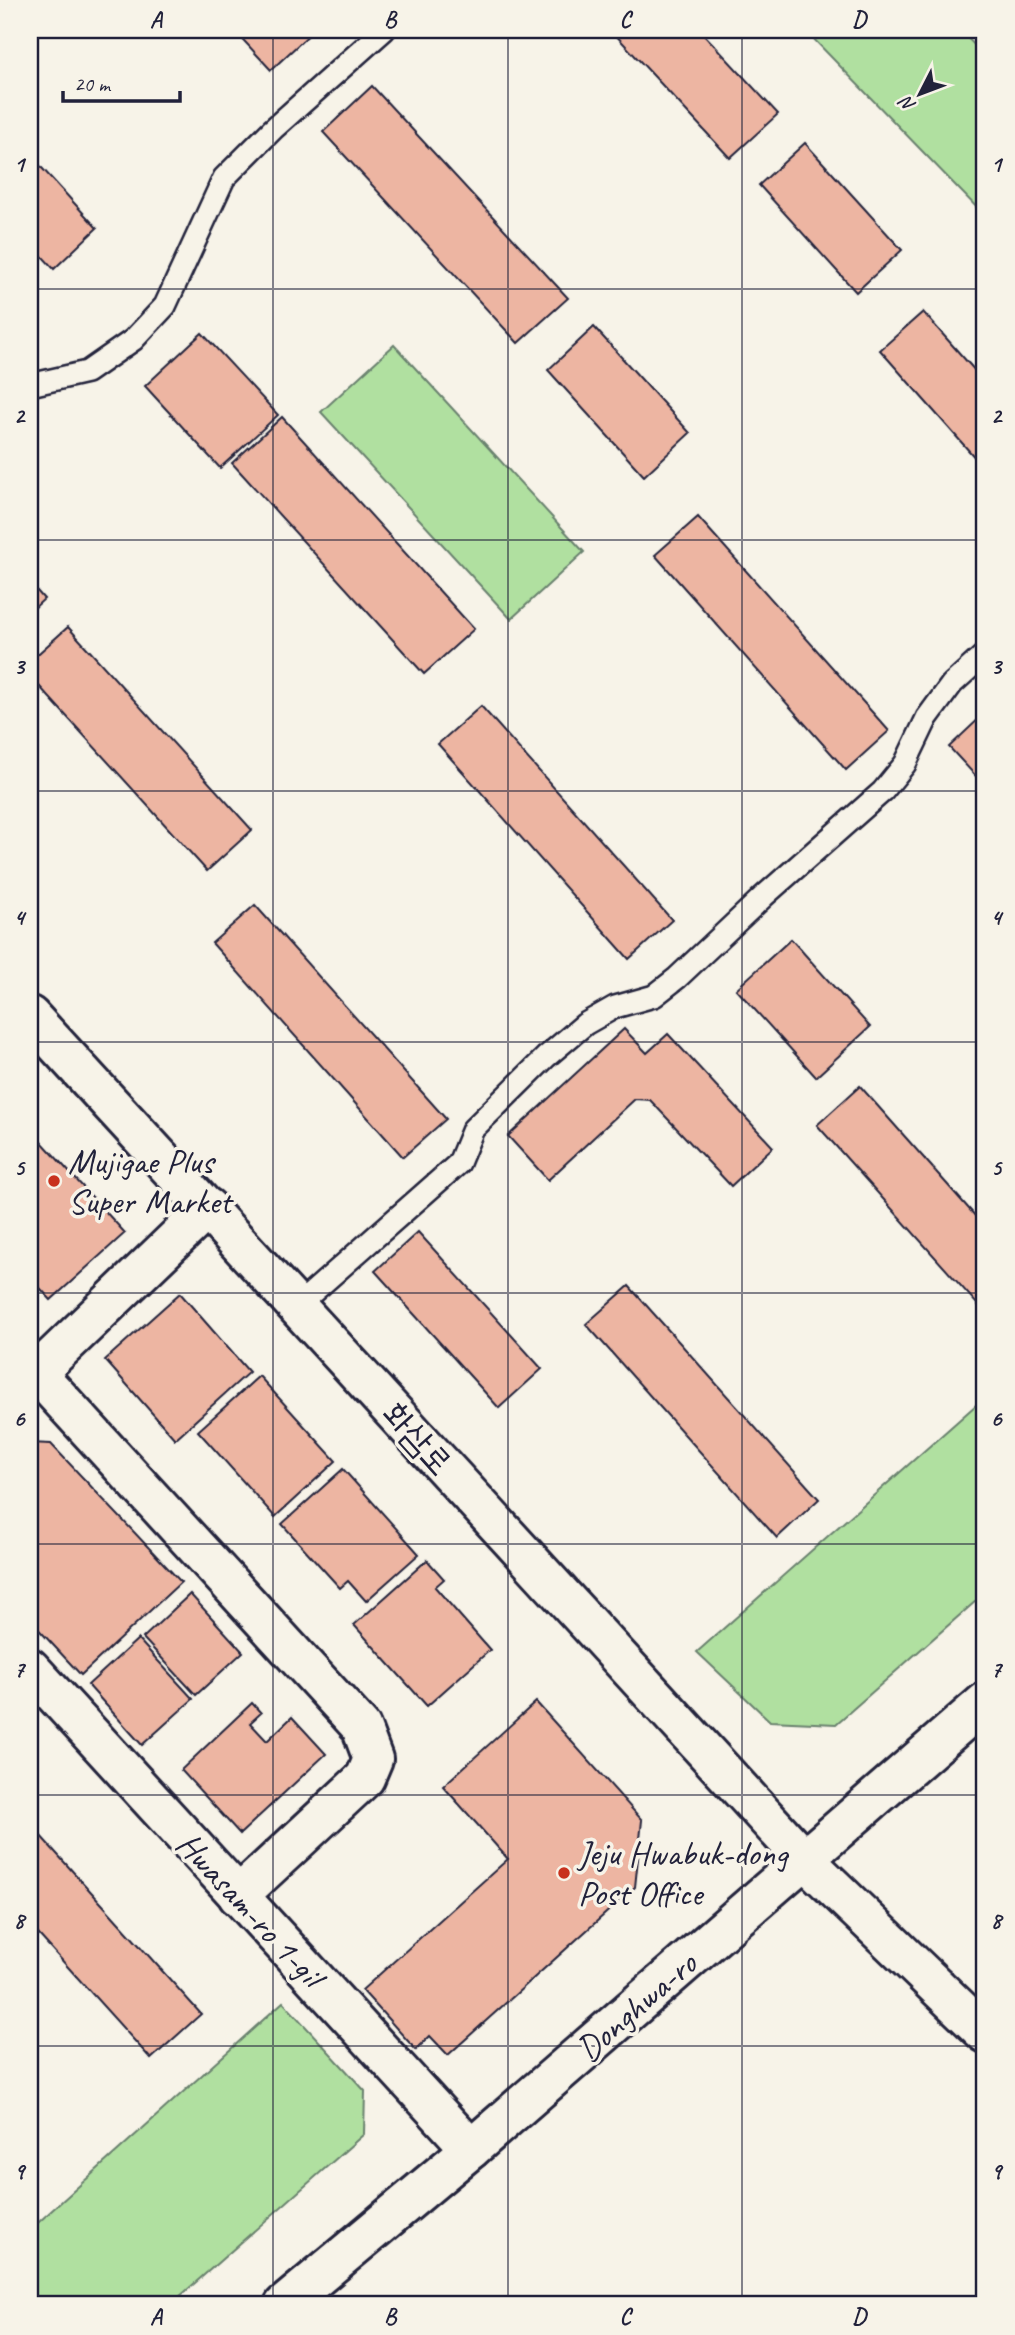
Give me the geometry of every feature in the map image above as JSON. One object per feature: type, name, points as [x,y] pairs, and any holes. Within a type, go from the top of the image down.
[{"type":"street","name":"화삼로","points":[[30,1016],[805,1860],[985,2034]]},
{"type":"street","points":[[208,1208],[32,1373],[361,1727],[373,1759],[365,1778],[238,1896]]},
{"type":"street","name":"Hwasam-ro 1-gil","points":[[30,1668],[471,2149]]},
{"type":"street","name":"Donghwa-ro","points":[[294,2302],[985,1702]]},
{"type":"lane","points":[[30,385],[87,372],[133,340],[165,306],[224,178],[274,128],[384,30]]},
{"type":"lane","points":[[297,1306],[459,1163],[473,1129],[555,1050],[585,1024],[615,1007],[654,996],[677,978],[764,896],[883,791],[905,764],[927,718],[952,684],[985,654]]},
{"type":"green space","points":[[805,30],[960,30],[985,56],[985,216]]},
{"type":"green space","points":[[394,345],[584,552],[511,619],[321,412]]},
{"type":"green space","points":[[985,1397],[985,1593],[836,1724],[770,1721],[697,1652]]},
{"type":"green space","points":[[283,2002],[365,2091],[364,2134],[170,2305],[30,2305],[30,2230]]},
{"type":"building","points":[[234,30],[314,30],[271,70]]},
{"type":"building","points":[[611,30],[700,30],[778,114],[730,158]]},
{"type":"building","points":[[372,86],[568,298],[518,343],[323,132]]},
{"type":"building","points":[[805,143],[902,250],[856,292],[759,185]]},
{"type":"building","points":[[30,155],[97,228],[54,269],[30,243]]},
{"type":"building","points":[[923,312],[985,382],[985,469],[880,350]]},
{"type":"building","points":[[594,327],[690,433],[644,476],[548,370]]},
{"type":"building","points":[[202,333],[278,415],[220,468],[145,386]]},
{"type":"building","points":[[282,417],[474,629],[424,674],[232,463]]},
{"type":"building","points":[[698,517],[889,731],[846,770],[655,555]]},
{"type":"building","points":[[30,583],[44,599],[30,612]]},
{"type":"building","points":[[68,627],[252,830],[207,871],[30,676],[30,661]]},
{"type":"building","points":[[481,706],[672,920],[629,959],[438,744]]},
{"type":"building","points":[[985,713],[985,786],[949,747]]},
{"type":"building","points":[[255,905],[446,1119],[403,1157],[212,943]]},
{"type":"building","points":[[791,939],[870,1027],[816,1077],[736,989]]},
{"type":"building","points":[[624,1029],[647,1053],[668,1034],[773,1147],[731,1186],[650,1100],[635,1099],[548,1180],[508,1136]]},
{"type":"building","points":[[860,1086],[985,1227],[985,1313],[817,1125]]},
{"type":"building","name":"Mujigae Plus Super Market","points":[[30,1129],[125,1233],[51,1300],[30,1277]]},
{"type":"building","points":[[418,1232],[542,1369],[499,1408],[375,1271]]},
{"type":"building","points":[[629,1286],[819,1499],[777,1538],[586,1324]]},
{"type":"building","points":[[180,1293],[249,1372],[175,1439],[105,1360]]},
{"type":"building","points":[[259,1376],[336,1461],[275,1517],[198,1431]]},
{"type":"building","points":[[30,1443],[51,1444],[181,1582],[81,1675],[30,1620]]},
{"type":"building","points":[[343,1469],[419,1554],[366,1601],[348,1581],[340,1588],[282,1524]]},
{"type":"building","points":[[427,1560],[444,1579],[435,1587],[490,1650],[427,1706],[354,1625]]},
{"type":"building","points":[[190,1594],[243,1652],[196,1695],[143,1638]]},
{"type":"building","points":[[138,1639],[193,1699],[142,1745],[88,1685]]},
{"type":"building","name":"Jeju Hwabuk-dong Post Office","points":[[536,1702],[642,1820],[635,1887],[448,2055],[430,2036],[416,2050],[362,1990],[508,1859],[443,1786]]},
{"type":"building","points":[[252,1703],[261,1713],[250,1723],[267,1741],[292,1717],[326,1754],[240,1834],[181,1770]]},
{"type":"building","points":[[39,1834],[201,2014],[151,2059],[30,1925],[30,1842]]},
{"type":"place","name":"Mujigae Plus Super Market","points":[[54,1181]]},
{"type":"place","name":"Jeju Hwabuk-dong Post Office","points":[[564,1873]]}]
